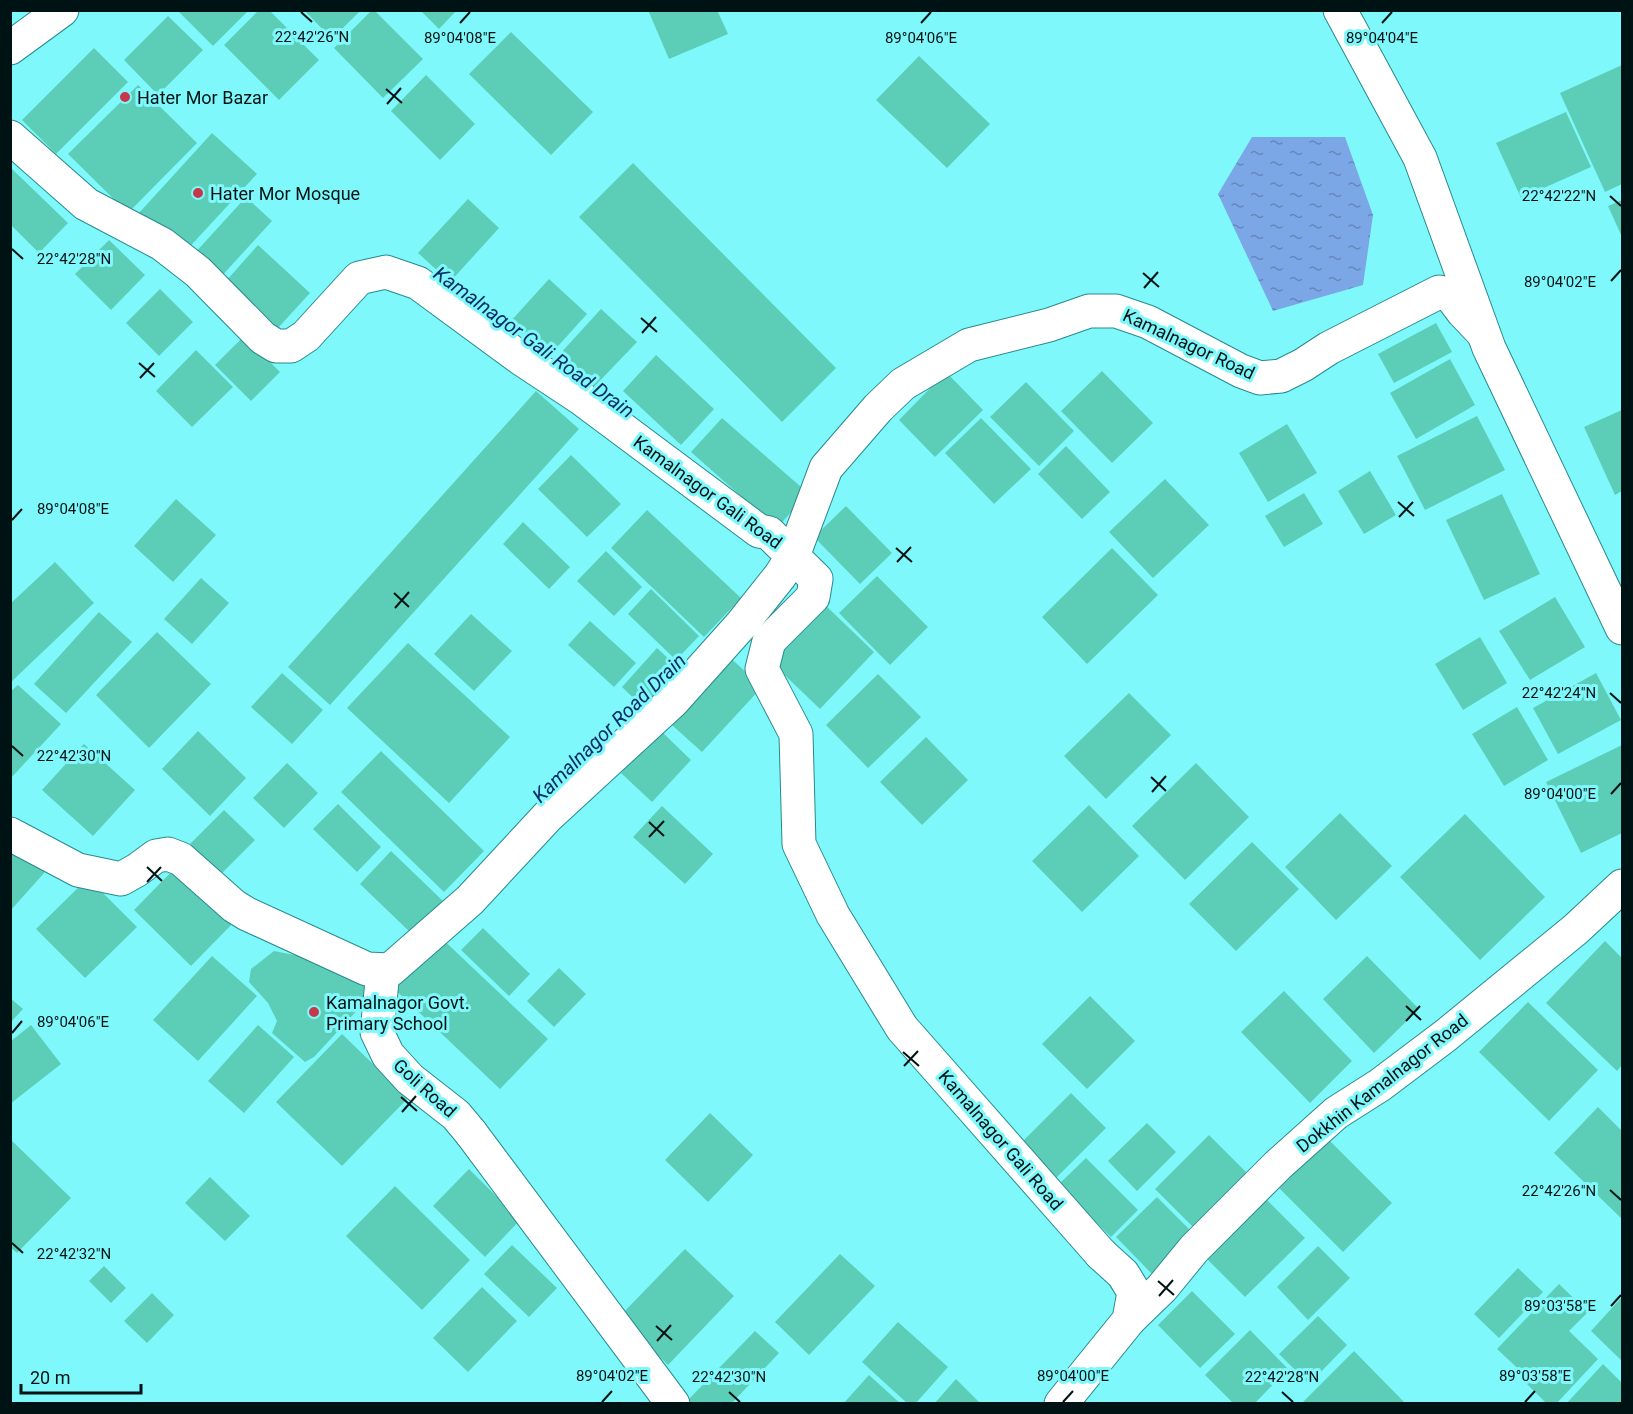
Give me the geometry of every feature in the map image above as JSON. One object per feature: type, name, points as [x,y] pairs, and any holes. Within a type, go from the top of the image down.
[{"type":"main road","points":[[10,48],[62,10]]},
{"type":"main road","name":"Kamalnagor Road","points":[[1340,10],[1420,158],[1483,333],[1623,628]]},
{"type":"main road","name":"Kamalnagor Gali Road","points":[[10,137],[86,204],[162,244],[198,272],[263,338],[276,346],[291,346],[306,336],[359,278],[386,272],[418,283],[523,360],[582,399],[759,531],[770,533],[816,579],[813,597],[769,641],[762,669],[796,734],[800,844],[833,915],[902,1028],[1101,1254],[1123,1274],[1134,1292],[1129,1320]]},
{"type":"main road","name":"Kamalnagor Road","points":[[383,970],[390,970],[397,965],[470,900],[548,816],[673,701],[766,595],[793,556],[826,468],[845,445],[903,384],[969,345],[1049,326],[1089,310],[1116,311],[1148,322],[1241,371],[1260,378],[1281,376],[1329,348],[1439,292],[1450,295],[1483,333]]},
{"type":"main road","points":[[10,834],[78,870],[121,879],[138,870],[156,856],[168,854],[181,859],[247,914],[367,969],[383,970]]},
{"type":"main road","name":"Dokkhin Kamalnagor Road","points":[[1061,1404],[1129,1320],[1162,1288],[1194,1249],[1278,1165],[1336,1113],[1380,1085],[1445,1036],[1576,929],[1623,886]]},
{"type":"main road","name":"Goli Road","points":[[383,970],[377,1032],[388,1055],[410,1079],[456,1115],[471,1133],[673,1404]]},
{"type":"water","points":[[1252,137],[1345,137],[1373,215],[1363,285],[1273,311],[1218,194]]},
{"type":"building","points":[[177,10],[249,10],[213,46]]},
{"type":"building","points":[[259,10],[269,10],[319,60],[279,100],[224,45]]},
{"type":"building","points":[[304,10],[361,10],[332,39]]},
{"type":"building","points":[[372,10],[423,59],[383,98],[334,48]]},
{"type":"building","points":[[420,10],[457,10],[439,29]]},
{"type":"building","points":[[648,10],[717,10],[728,34],[669,59]]},
{"type":"building","points":[[168,16],[203,50],[158,95],[124,60]]},
{"type":"building","points":[[511,32],[593,112],[551,155],[469,74]]},
{"type":"building","points":[[94,48],[128,82],[56,154],[22,120]]},
{"type":"building","points":[[919,56],[990,124],[947,168],[876,100]]},
{"type":"building","points":[[1622,65],[1622,184],[1605,192],[1560,93]]},
{"type":"building","points":[[426,75],[475,124],[440,160],[391,111]]},
{"type":"building","points":[[138,85],[197,143],[128,213],[68,154]]},
{"type":"building","points":[[1566,112],[1591,167],[1521,198],[1496,143]]},
{"type":"building","name":"Hater Mor Mosque","points":[[212,133],[257,174],[183,254],[139,213]]},
{"type":"building","points":[[633,163],[836,368],[782,422],[579,217]]},
{"type":"building","points":[[10,167],[68,223],[39,253],[10,224]]},
{"type":"building","points":[[246,197],[272,221],[219,279],[193,255]]},
{"type":"building","points":[[468,199],[499,228],[450,282],[418,253]]},
{"type":"building","points":[[1622,200],[1622,237],[1608,206]]},
{"type":"building","points":[[109,240],[145,275],[111,310],[75,274]]},
{"type":"building","points":[[258,245],[310,293],[278,328],[226,281]]},
{"type":"building","points":[[549,279],[587,314],[549,356],[510,322]]},
{"type":"building","points":[[160,289],[193,322],[159,356],[126,323]]},
{"type":"building","points":[[601,309],[637,342],[593,388],[558,356]]},
{"type":"building","points":[[1436,323],[1452,352],[1394,383],[1378,354]]},
{"type":"building","points":[[244,336],[280,372],[251,401],[215,365]]},
{"type":"building","points":[[196,350],[233,387],[192,427],[156,391]]},
{"type":"building","points":[[656,355],[714,409],[681,445],[623,391]]},
{"type":"building","points":[[1450,359],[1475,405],[1416,439],[1390,393]]},
{"type":"building","points":[[1102,371],[1153,423],[1112,463],[1061,411]]},
{"type":"building","points":[[946,372],[983,410],[935,457],[899,420]]},
{"type":"building","points":[[1026,382],[1074,431],[1039,466],[990,417]]},
{"type":"building","points":[[536,391],[579,429],[330,705],[288,667]]},
{"type":"building","points":[[1622,410],[1622,491],[1615,495],[1584,427]]},
{"type":"building","points":[[1477,416],[1505,470],[1425,510],[1397,456]]},
{"type":"building","points":[[722,418],[808,493],[777,528],[691,452]]},
{"type":"building","points":[[981,418],[1031,469],[994,504],[945,453]]},
{"type":"building","points":[[1287,424],[1317,473],[1268,502],[1239,453]]},
{"type":"building","points":[[1066,446],[1110,492],[1082,519],[1038,474]]},
{"type":"building","points":[[571,455],[621,504],[587,537],[538,489]]},
{"type":"building","points":[[1370,471],[1396,515],[1364,534],[1338,491]]},
{"type":"building","points":[[1165,479],[1209,525],[1153,578],[1109,532]]},
{"type":"building","points":[[1304,493],[1323,524],[1284,547],[1265,516]]},
{"type":"building","points":[[1502,494],[1540,574],[1484,600],[1446,520]]},
{"type":"building","points":[[176,499],[216,535],[173,582],[134,546]]},
{"type":"building","points":[[846,506],[892,553],[860,584],[814,537]]},
{"type":"building","points":[[647,510],[741,598],[704,637],[611,548]]},
{"type":"building","points":[[523,522],[570,567],[549,589],[503,544]]},
{"type":"building","points":[[1112,548],[1158,595],[1087,664],[1042,617]]},
{"type":"building","points":[[606,551],[642,587],[614,616],[577,581]]},
{"type":"building","points":[[55,562],[94,603],[10,683],[10,604]]},
{"type":"building","points":[[877,576],[928,627],[890,665],[839,613]]},
{"type":"building","points":[[201,578],[229,603],[192,644],[164,619]]},
{"type":"building","points":[[651,589],[699,636],[676,660],[628,614]]},
{"type":"building","points":[[1555,597],[1585,647],[1530,680],[1499,631]]},
{"type":"building","points":[[823,603],[874,652],[820,709],[769,660]]},
{"type":"building","points":[[99,612],[132,642],[66,713],[34,684]]},
{"type":"building","points":[[471,614],[512,651],[474,691],[434,654]]},
{"type":"building","points":[[590,621],[636,663],[614,687],[568,645]]},
{"type":"building","points":[[157,632],[211,684],[149,748],[96,695]]},
{"type":"building","points":[[1480,637],[1507,683],[1463,710],[1435,664]]},
{"type":"building","points":[[408,643],[510,737],[449,803],[347,708]]},
{"type":"building","points":[[657,648],[688,677],[652,716],[622,687]]},
{"type":"building","points":[[723,651],[762,687],[702,752],[663,717]]},
{"type":"building","points":[[282,673],[323,710],[292,744],[251,707]]},
{"type":"building","points":[[1596,673],[1621,720],[1558,754],[1533,708]]},
{"type":"building","points":[[878,674],[921,717],[868,768],[826,725]]},
{"type":"building","points":[[18,685],[61,724],[10,779],[10,692]]},
{"type":"building","points":[[1129,693],[1171,735],[1106,799],[1064,756]]},
{"type":"building","points":[[1517,707],[1548,760],[1504,786],[1472,734]]},
{"type":"building","points":[[660,730],[691,760],[652,802],[621,773]]},
{"type":"building","points":[[198,731],[246,778],[210,816],[162,769]]},
{"type":"building","points":[[926,737],[968,780],[922,825],[880,782]]},
{"type":"building","points":[[84,744],[135,790],[93,836],[42,790]]},
{"type":"building","points":[[1622,745],[1622,833],[1581,853],[1546,782]]},
{"type":"building","points":[[381,751],[484,851],[444,892],[341,792]]},
{"type":"building","points":[[287,763],[318,793],[284,828],[253,798]]},
{"type":"building","points":[[1196,763],[1249,817],[1185,880],[1132,826]]},
{"type":"building","points":[[338,804],[381,847],[357,872],[313,829]]},
{"type":"building","points":[[1089,805],[1139,856],[1082,912],[1032,861]]},
{"type":"building","points":[[662,806],[713,854],[685,884],[633,837]]},
{"type":"building","points":[[224,810],[255,840],[219,876],[188,846]]},
{"type":"building","points":[[1340,813],[1392,866],[1336,920],[1285,867]]},
{"type":"building","points":[[1465,814],[1545,897],[1480,960],[1400,877]]},
{"type":"building","points":[[10,841],[45,872],[10,911]]},
{"type":"building","points":[[1252,842],[1299,889],[1236,951],[1189,904]]},
{"type":"building","points":[[391,851],[444,902],[413,935],[360,884]]},
{"type":"building","points":[[179,864],[236,920],[191,966],[134,910]]},
{"type":"building","points":[[88,878],[137,927],[85,978],[36,929]]},
{"type":"building","points":[[483,928],[530,974],[509,996],[461,950]]},
{"type":"building","points":[[436,933],[548,1039],[500,1089],[388,983]]},
{"type":"building","points":[[1605,941],[1622,958],[1622,1065],[1617,1071],[1546,1003]]},
{"type":"building","name":"Kamalnagor Govt. Primary School","points":[[274,951],[304,957],[337,957],[375,991],[314,1057],[305,1062],[272,1033],[277,1021],[268,1003],[249,982],[251,969]]},
{"type":"building","points":[[212,956],[257,996],[198,1061],[153,1020]]},
{"type":"building","points":[[1367,956],[1419,1009],[1374,1053],[1323,999]]},
{"type":"building","points":[[559,968],[586,994],[554,1027],[527,1001]]},
{"type":"building","points":[[1284,991],[1352,1061],[1310,1103],[1241,1032]]},
{"type":"building","points":[[1090,996],[1135,1041],[1087,1089],[1042,1044]]},
{"type":"building","points":[[10,998],[23,1009],[10,1023]]},
{"type":"building","points":[[1528,1002],[1598,1070],[1549,1121],[1479,1052]]},
{"type":"building","points":[[31,1025],[61,1064],[10,1104],[10,1042]]},
{"type":"building","points":[[258,1025],[294,1057],[244,1113],[208,1081]]},
{"type":"building","points":[[342,1034],[408,1098],[342,1166],[276,1102]]},
{"type":"building","points":[[1071,1093],[1106,1128],[1056,1178],[1021,1143]]},
{"type":"building","points":[[1598,1107],[1622,1131],[1622,1219],[1554,1153]]},
{"type":"building","points":[[710,1113],[753,1155],[708,1202],[665,1160]]},
{"type":"building","points":[[1147,1123],[1176,1152],[1137,1191],[1108,1161]]},
{"type":"building","points":[[1209,1135],[1249,1175],[1195,1229],[1155,1189]]},
{"type":"building","points":[[1326,1137],[1392,1203],[1343,1252],[1277,1186]]},
{"type":"building","points":[[10,1139],[71,1198],[17,1253],[10,1247]]},
{"type":"building","points":[[1086,1158],[1138,1210],[1111,1237],[1058,1185]]},
{"type":"building","points":[[469,1169],[520,1220],[485,1257],[433,1206]]},
{"type":"building","points":[[210,1177],[250,1216],[225,1241],[185,1203]]},
{"type":"building","points":[[395,1186],[470,1260],[422,1310],[346,1236]]},
{"type":"building","points":[[1260,1193],[1305,1238],[1245,1297],[1201,1253]]},
{"type":"building","points":[[1157,1197],[1193,1233],[1152,1274],[1116,1237]]},
{"type":"building","points":[[512,1245],[557,1288],[529,1317],[484,1274]]},
{"type":"building","points":[[1318,1246],[1350,1278],[1308,1320],[1277,1287]]},
{"type":"building","points":[[685,1249],[734,1296],[668,1365],[619,1317]]},
{"type":"building","points":[[840,1254],[875,1286],[809,1355],[775,1322]]},
{"type":"building","points":[[104,1266],[126,1288],[111,1303],[89,1281]]},
{"type":"building","points":[[1518,1268],[1543,1292],[1499,1338],[1474,1314]]},
{"type":"building","points":[[1559,1284],[1588,1312],[1569,1331],[1598,1359],[1556,1404],[1547,1404],[1522,1379],[1526,1376],[1497,1349]]},
{"type":"building","points":[[482,1287],[517,1321],[468,1372],[433,1338]]},
{"type":"building","points":[[1192,1291],[1235,1334],[1200,1368],[1158,1325]]},
{"type":"building","points":[[152,1293],[174,1315],[147,1343],[124,1321]]},
{"type":"building","points":[[1622,1297],[1622,1361],[1591,1331]]},
{"type":"building","points":[[1318,1316],[1347,1345],[1309,1384],[1279,1354]]},
{"type":"building","points":[[898,1322],[948,1367],[915,1404],[908,1404],[862,1362]]},
{"type":"building","points":[[1250,1330],[1288,1369],[1254,1404],[1234,1404],[1205,1375]]},
{"type":"building","points":[[755,1331],[779,1353],[731,1404],[690,1404],[687,1401]]},
{"type":"building","points":[[1354,1351],[1406,1404],[1301,1404]]},
{"type":"building","points":[[1603,1364],[1622,1383],[1622,1404],[1566,1404]]},
{"type":"building","points":[[869,1375],[901,1404],[843,1404]]},
{"type":"building","points":[[956,1379],[981,1404],[934,1404]]},
{"type":"place","name":"Hater Mor Bazar","points":[[125,97]]},
{"type":"place","name":"Hater Mor Mosque","points":[[198,193]]},
{"type":"place","name":"Kamalnagor Govt. Primary School","points":[[314,1012]]},
{"type":"water label","name":"Kamalnagor Gali Road Drain","points":[[534,342]]},
{"type":"water label","name":"Kamalnagor Road Drain","points":[[609,728]]}]
